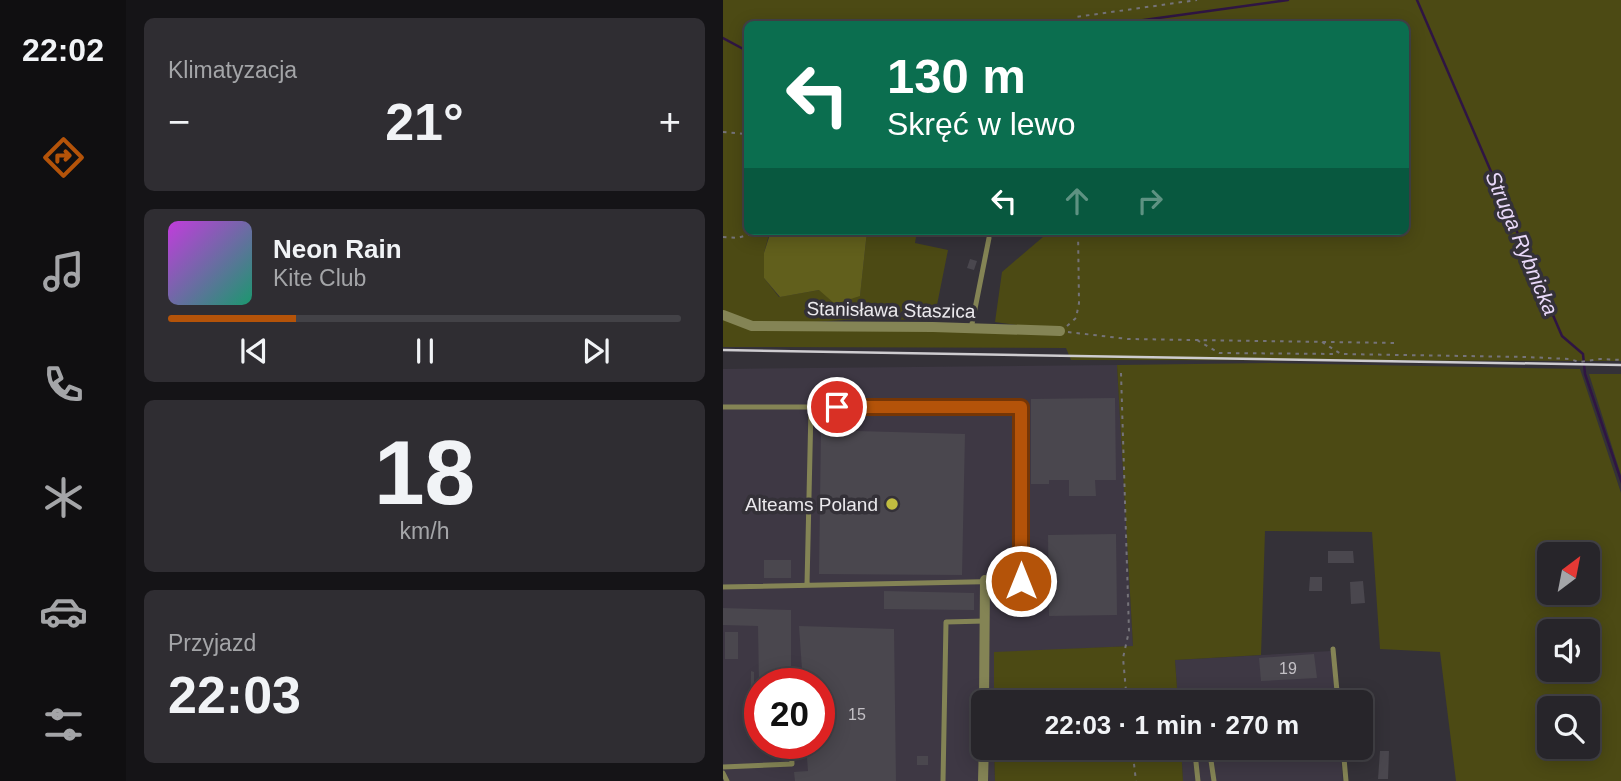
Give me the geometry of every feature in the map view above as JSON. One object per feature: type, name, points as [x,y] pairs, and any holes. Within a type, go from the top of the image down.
[{"type":"street","name":"Stanisława Staszica","points":[[723,316],[752,326],[1060,331]]},
{"type":"street","points":[[984,690],[985,580]]},
{"type":"street","points":[[983,781],[984,760]]},
{"type":"lane","points":[[971,329],[989,238]]},
{"type":"lane","points":[[723,407],[1021,407],[1021,581],[723,587]]},
{"type":"lane","points":[[807,585],[811,408]]},
{"type":"lane","points":[[943,781],[946,622],[985,621]]},
{"type":"lane","points":[[1333,649],[1337,690]]},
{"type":"lane","points":[[723,767],[792,764],[792,759]]},
{"type":"lane","points":[[1196,760],[1198,781]]},
{"type":"lane","points":[[1211,760],[1214,781]]},
{"type":"lane","points":[[1344,760],[1346,781]]},
{"type":"lane","points":[[723,773],[727,781]]},
{"type":"path","points":[[1076,21],[1076,17],[1197,0]]},
{"type":"path","points":[[723,132],[744,134]]},
{"type":"path","points":[[723,237],[737,238],[748,235]]},
{"type":"path","points":[[1060,331],[1076,318],[1079,303],[1078,235]]},
{"type":"path","points":[[1060,331],[1128,339],[1394,343]]},
{"type":"path","points":[[1196,340],[1219,353],[1526,357],[1579,362],[1621,360]]},
{"type":"path","points":[[1321,341],[1341,354]]},
{"type":"path","points":[[1121,373],[1128,631],[1123,658],[1126,690]]},
{"type":"path","points":[[1134,760],[1136,781]]},
{"type":"shaded area","points":[[723,0],[1621,0],[1621,361],[1071,360],[1066,348],[723,347]]},
{"type":"shaded area","points":[[770,235],[867,235],[860,296],[835,304],[819,290],[780,297],[764,278],[764,253]]},
{"type":"shaded area","points":[[1269,363],[1580,369],[1621,493],[1621,781],[1456,781],[1440,652],[1380,649],[1372,532],[1265,531],[1261,655],[1175,660],[1177,690],[994,690],[994,652],[1133,646],[1117,365]]},
{"type":"shaded area","points":[[1117,365],[1133,646],[994,653],[994,690],[971,690],[971,760],[994,760],[995,781],[723,781],[723,369]]},
{"type":"shaded area","points":[[1589,374],[1621,374],[1621,475]]},
{"type":"shaded area","points":[[1331,651],[1335,690],[1177,690],[1175,660]]},
{"type":"shaded area","points":[[994,760],[1182,760],[1183,781],[995,781]]},
{"type":"shaded area","points":[[1182,760],[1341,760],[1343,781],[1183,781]]},
{"type":"building","points":[[970,259],[977,261],[974,270],[967,268]]},
{"type":"building","points":[[1115,398],[1116,480],[1095,480],[1096,496],[1069,496],[1069,480],[1031,484],[1031,399]]},
{"type":"building","name":"Alteams Poland","points":[[821,430],[965,434],[962,575],[819,574]]},
{"type":"building","points":[[1116,534],[1117,615],[1049,616],[1048,535]]},
{"type":"building","points":[[1328,551],[1353,551],[1354,563],[1328,563]]},
{"type":"building","points":[[764,560],[791,560],[791,578],[764,578]]},
{"type":"building","points":[[1310,577],[1322,577],[1322,591],[1309,591]]},
{"type":"building","points":[[1363,581],[1365,603],[1351,604],[1350,582]]},
{"type":"building","points":[[884,591],[974,593],[974,610],[884,609]]},
{"type":"building","points":[[1004,604],[1020,604],[1020,612],[1004,612]]},
{"type":"building","points":[[723,608],[791,610],[791,668],[759,668],[758,626],[723,625]]},
{"type":"building","points":[[799,626],[894,629],[896,781],[795,781],[794,772],[808,771],[807,759],[835,759],[835,668],[802,668]]},
{"type":"building","points":[[725,632],[738,632],[738,659],[725,659]]},
{"type":"building","points":[[1314,654],[1317,678],[1261,681],[1259,658]]},
{"type":"building","points":[[1380,751],[1389,751],[1388,779],[1378,779]]},
{"type":"building","points":[[917,756],[928,756],[928,765],[917,765]]},
{"type":"waterway","name":"Struga Rybnicka","points":[[1137,21],[1288,0]]},
{"type":"waterway","name":"Struga Rybnicka","points":[[1417,0],[1562,336],[1583,354],[1585,374],[1622,483]]},
{"type":"waterway","name":"Struga Rybnicka","points":[[723,38],[744,49]]},
{"type":"railway","points":[[723,350],[1622,365]]},
{"type":"place","name":"Alteams Poland","points":[[892,504]]},
{"type":"route","points":[[837,407],[1021,407],[1021,581]]}]
